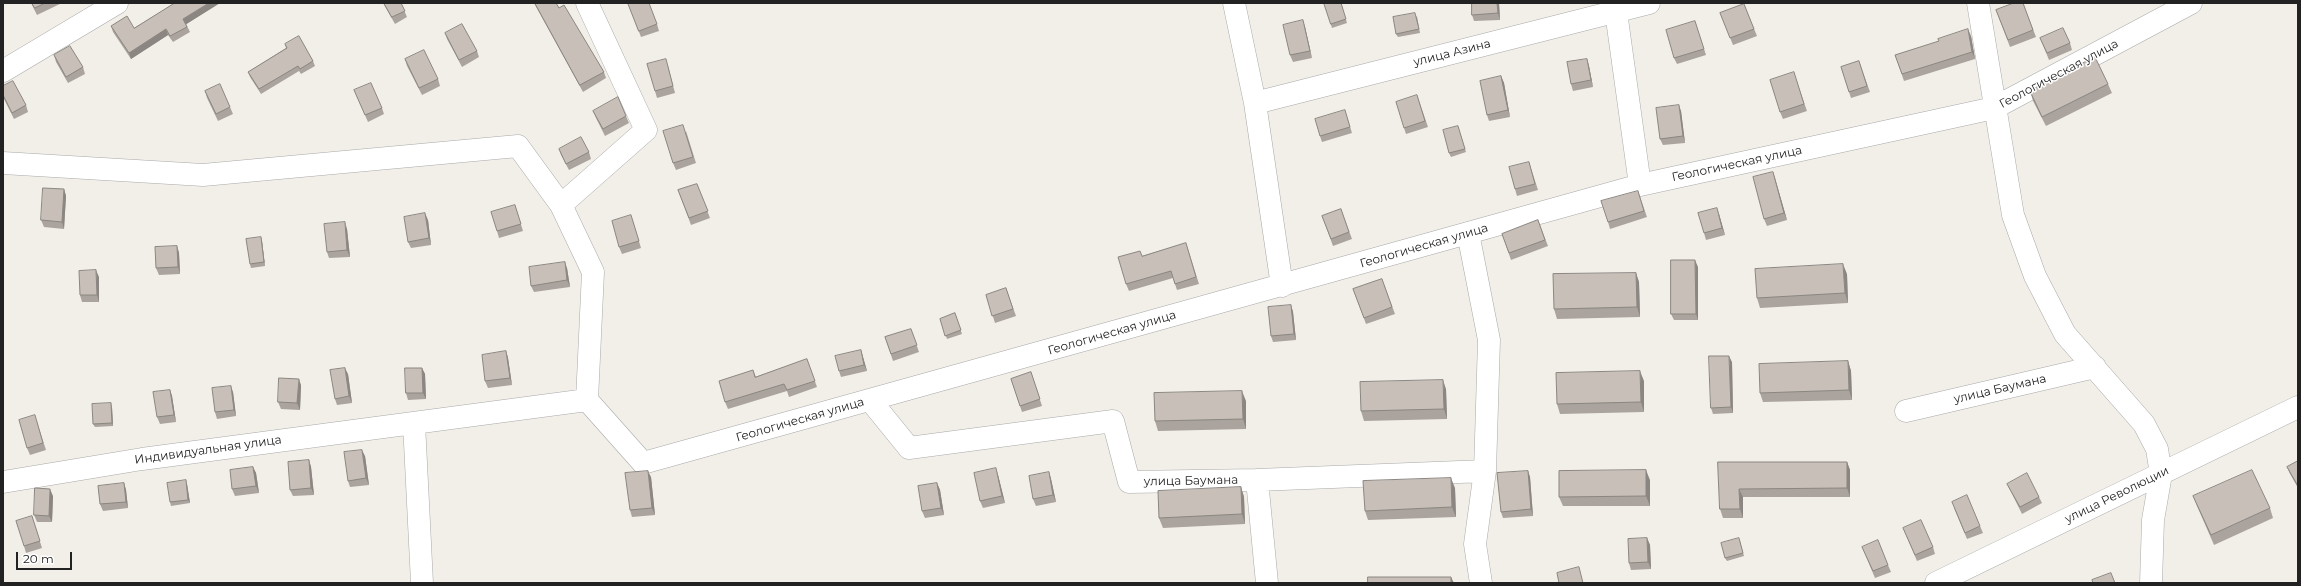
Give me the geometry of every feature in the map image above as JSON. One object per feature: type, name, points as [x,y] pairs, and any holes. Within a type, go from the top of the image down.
[{"type":"street","points":[[3,71],[117,3]]},
{"type":"street","points":[[562,205],[646,130],[586,3]]},
{"type":"street","points":[[1234,3],[1255,104],[1282,286]]},
{"type":"street","name":"улица Азина","points":[[1255,104],[1649,3]]},
{"type":"street","points":[[1978,3],[1994,108],[2013,215],[2035,276],[2065,334],[2144,424],[2157,449],[2161,474],[2153,520],[2152,583]]},
{"type":"street","name":"Геологическая улица","points":[[587,400],[643,463],[1640,185],[1994,108],[2191,3]]},
{"type":"street","points":[[1616,12],[1640,185]]},
{"type":"street","points":[[3,163],[203,175],[518,146],[562,205],[593,272],[587,400]]},
{"type":"street","points":[[1468,233],[1489,340],[1485,471],[1475,544],[1481,583]]},
{"type":"street","name":"улица Баумана","points":[[1906,411],[2095,368]]},
{"type":"street","name":"Индивидуальная улица","points":[[3,482],[142,459],[587,400]]},
{"type":"street","name":"улица Баумана","points":[[870,400],[910,448],[1113,422],[1130,482],[1257,480],[1485,471]]},
{"type":"street","name":"улица Революции","points":[[1936,583],[2298,408]]},
{"type":"street","points":[[414,423],[422,583]]},
{"type":"street","points":[[1257,480],[1267,583]]},
{"type":"building","points":[[32,3],[45,3],[35,8]]},
{"type":"building","points":[[175,3],[209,3],[183,19],[187,27],[170,36],[166,29],[129,53],[111,26],[127,16],[134,28]]},
{"type":"building","points":[[384,3],[401,3],[405,11],[392,17]]},
{"type":"building","points":[[535,3],[556,3],[559,8],[564,5],[604,72],[580,85]]},
{"type":"building","points":[[628,3],[649,3],[657,24],[639,31]]},
{"type":"building","points":[[1324,3],[1341,3],[1346,19],[1331,24]]},
{"type":"building","points":[[1472,3],[1497,3],[1498,13],[1472,15]]},
{"type":"building","points":[[2014,3],[2023,3],[2033,30],[2008,40],[1996,10]]},
{"type":"building","points":[[1744,4],[1754,29],[1730,38],[1720,13]]},
{"type":"building","points":[[1415,13],[1419,29],[1396,34],[1393,17]]},
{"type":"building","points":[[1303,20],[1310,51],[1290,55],[1283,25]]},
{"type":"building","points":[[1695,21],[1704,49],[1674,58],[1666,30]]},
{"type":"building","points":[[462,24],[477,51],[459,60],[445,33]]},
{"type":"building","points":[[2063,28],[2070,43],[2047,53],[2040,38]]},
{"type":"building","points":[[1968,29],[1972,52],[1902,74],[1895,55],[1939,41],[1938,39]]},
{"type":"building","points":[[299,36],[313,61],[300,69],[298,66],[259,89],[248,72],[287,48],[285,44]]},
{"type":"building","points":[[70,46],[83,67],[66,77],[54,55]]},
{"type":"building","points":[[424,50],[438,79],[419,88],[405,59]]},
{"type":"building","points":[[2095,57],[2108,84],[2042,117],[2030,91]]},
{"type":"building","points":[[666,59],[673,86],[655,91],[647,64]]},
{"type":"building","points":[[1587,59],[1591,80],[1571,84],[1567,62]]},
{"type":"building","points":[[1859,61],[1867,86],[1849,92],[1841,67]]},
{"type":"building","points":[[1794,72],[1804,104],[1780,112],[1770,80]]},
{"type":"building","points":[[1501,76],[1508,110],[1487,115],[1480,81]]},
{"type":"building","points":[[13,81],[26,105],[12,113],[3,95],[3,86]]},
{"type":"building","points":[[371,83],[382,108],[365,115],[354,90]]},
{"type":"building","points":[[220,84],[230,107],[216,114],[205,91]]},
{"type":"building","points":[[1417,95],[1425,121],[1404,128],[1396,102]]},
{"type":"building","points":[[618,97],[626,116],[603,129],[593,111]]},
{"type":"building","points":[[1679,105],[1683,136],[1660,139],[1656,108]]},
{"type":"building","points":[[1345,110],[1350,127],[1320,136],[1315,119]]},
{"type":"building","points":[[683,125],[693,157],[673,163],[663,131]]},
{"type":"building","points":[[1458,126],[1465,149],[1449,153],[1443,130]]},
{"type":"building","points":[[581,137],[589,152],[566,164],[559,149]]},
{"type":"building","points":[[1529,162],[1535,184],[1515,189],[1509,167]]},
{"type":"building","points":[[1773,172],[1784,213],[1764,219],[1753,177]]},
{"type":"building","points":[[697,184],[708,211],[689,218],[678,190]]},
{"type":"building","points":[[43,188],[64,189],[62,222],[41,220]]},
{"type":"building","points":[[1638,191],[1644,211],[1608,222],[1601,201]]},
{"type":"building","points":[[515,205],[521,224],[497,231],[491,212]]},
{"type":"building","points":[[1717,208],[1722,228],[1704,233],[1698,213]]},
{"type":"building","points":[[1341,209],[1349,232],[1331,239],[1322,216]]},
{"type":"building","points":[[425,213],[429,238],[408,242],[404,217]]},
{"type":"building","points":[[631,215],[639,241],[619,247],[612,221]]},
{"type":"building","points":[[1538,220],[1545,240],[1509,253],[1502,234]]},
{"type":"building","points":[[345,222],[347,250],[327,252],[324,224]]},
{"type":"building","points":[[261,237],[264,262],[250,264],[246,239]]},
{"type":"building","points":[[1186,243],[1196,277],[1175,284],[1171,271],[1126,284],[1118,257],[1140,251],[1142,256]]},
{"type":"building","points":[[177,246],[178,267],[156,268],[155,247]]},
{"type":"building","points":[[1671,260],[1695,260],[1696,314],[1671,314]]},
{"type":"building","points":[[565,262],[567,280],[531,286],[529,267]]},
{"type":"building","points":[[1843,264],[1845,293],[1757,298],[1755,269]]},
{"type":"building","points":[[96,270],[97,295],[80,295],[79,271]]},
{"type":"building","points":[[1636,273],[1637,307],[1554,309],[1553,274]]},
{"type":"building","points":[[1382,279],[1392,307],[1364,318],[1353,289]]},
{"type":"building","points":[[1006,288],[1013,309],[992,316],[986,295]]},
{"type":"building","points":[[1291,305],[1294,334],[1271,336],[1268,307]]},
{"type":"building","points":[[955,313],[961,330],[945,336],[940,319]]},
{"type":"building","points":[[911,329],[917,345],[891,354],[885,337]]},
{"type":"building","points":[[861,350],[864,365],[839,371],[835,356]]},
{"type":"building","points":[[506,351],[510,378],[485,381],[482,355]]},
{"type":"building","points":[[1709,356],[1729,356],[1731,407],[1711,408]]},
{"type":"building","points":[[807,359],[815,381],[787,390],[784,384],[725,402],[719,381],[753,370],[755,377]]},
{"type":"building","points":[[1848,361],[1849,390],[1760,393],[1759,364]]},
{"type":"building","points":[[345,368],[349,396],[335,399],[330,370]]},
{"type":"building","points":[[405,368],[422,368],[423,393],[406,393]]},
{"type":"building","points":[[1640,371],[1641,402],[1557,404],[1556,373]]},
{"type":"building","points":[[1031,372],[1040,399],[1020,406],[1011,379]]},
{"type":"building","points":[[279,378],[299,379],[297,403],[278,402]]},
{"type":"building","points":[[1443,380],[1444,409],[1361,411],[1360,382]]},
{"type":"building","points":[[231,386],[234,410],[215,412],[212,388]]},
{"type":"building","points":[[170,390],[174,415],[157,417],[153,392]]},
{"type":"building","points":[[1242,391],[1243,419],[1155,421],[1154,393]]},
{"type":"building","points":[[111,403],[112,423],[93,424],[92,404]]},
{"type":"building","points":[[35,415],[43,443],[27,448],[19,420]]},
{"type":"building","points":[[362,450],[366,478],[348,481],[344,452]]},
{"type":"building","points":[[309,460],[311,488],[290,490],[288,462]]},
{"type":"building","points":[[2298,461],[2298,486],[2287,467]]},
{"type":"building","points":[[1718,462],[1847,462],[1847,488],[1739,489],[1740,509],[1720,509]]},
{"type":"building","points":[[253,467],[256,486],[232,489],[230,470]]},
{"type":"building","points":[[996,468],[1002,496],[980,501],[974,473]]},
{"type":"building","points":[[1646,470],[1646,496],[1559,497],[1559,471]]},
{"type":"building","points":[[2252,470],[2270,508],[2211,535],[2193,496]]},
{"type":"building","points":[[648,471],[652,508],[630,510],[625,473]]},
{"type":"building","points":[[1528,471],[1531,509],[1501,512],[1497,473]]},
{"type":"building","points":[[1049,472],[1053,495],[1033,499],[1029,476]]},
{"type":"building","points":[[2027,473],[2039,497],[2020,507],[2007,484]]},
{"type":"building","points":[[1451,478],[1452,507],[1365,511],[1363,481]]},
{"type":"building","points":[[186,480],[188,500],[170,502],[167,483]]},
{"type":"building","points":[[124,483],[126,502],[100,504],[98,486]]},
{"type":"building","points":[[937,483],[941,508],[922,511],[918,486]]},
{"type":"building","points":[[1241,487],[1242,514],[1159,518],[1158,491]]},
{"type":"building","points":[[35,488],[50,489],[49,516],[34,515]]},
{"type":"building","points":[[1967,495],[1980,526],[1965,533],[1952,502]]},
{"type":"building","points":[[32,516],[40,541],[24,546],[16,521]]},
{"type":"building","points":[[1921,520],[1933,547],[1915,555],[1903,528]]},
{"type":"building","points":[[1647,538],[1648,562],[1629,563],[1628,539]]},
{"type":"building","points":[[1739,538],[1743,553],[1725,558],[1721,543]]},
{"type":"building","points":[[1878,540],[1888,565],[1873,571],[1862,547]]},
{"type":"building","points":[[1579,567],[1583,583],[1559,583],[1557,573]]},
{"type":"building","points":[[2111,573],[2115,583],[2093,583],[2092,580]]},
{"type":"building","points":[[1368,577],[1451,577],[1451,583],[1368,583]]}]
